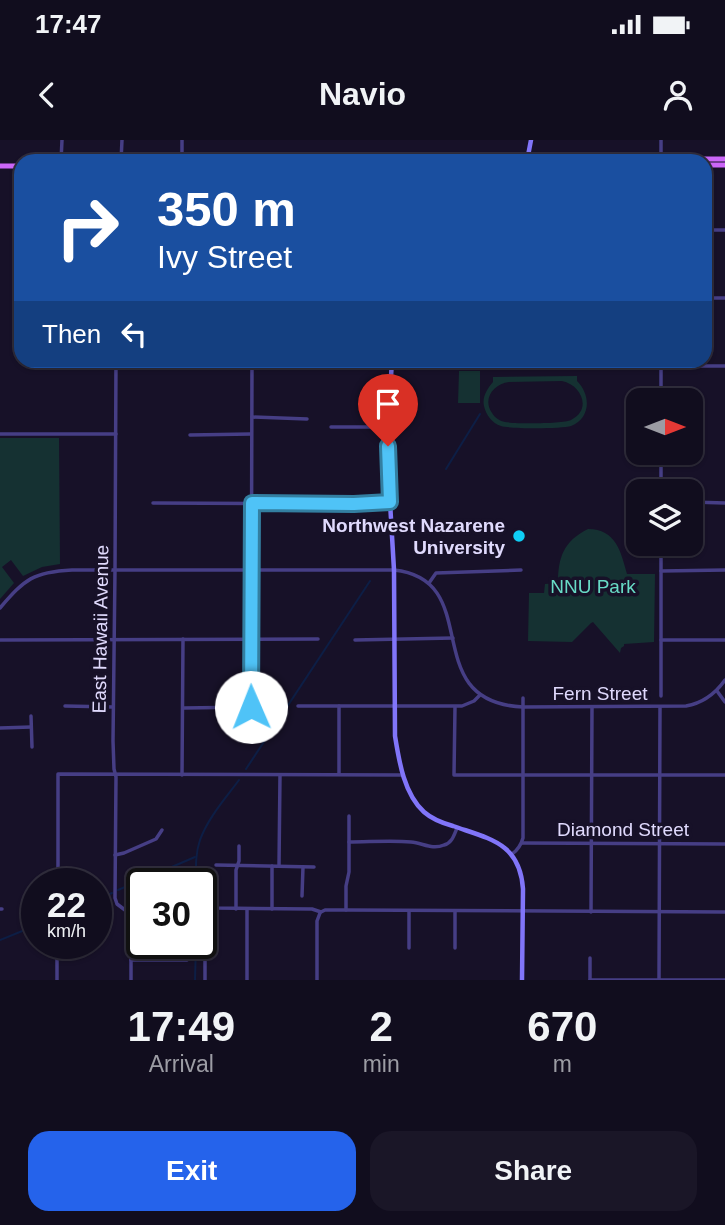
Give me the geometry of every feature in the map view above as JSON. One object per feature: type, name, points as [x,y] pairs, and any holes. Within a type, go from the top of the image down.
[{"type":"main road","points":[[391,368],[388,427],[394,570],[394,706],[395,736],[403,775],[413,799],[424,812],[440,822],[489,838],[512,854],[522,877],[522,980]]},
{"type":"street","name":"East Hawaii Avenue","points":[[116,368],[113,706],[115,898],[121,909],[126,912]]},
{"type":"street","points":[[251,707],[252,368]]},
{"type":"street","points":[[661,368],[661,388]]},
{"type":"street","points":[[252,417],[307,419]]},
{"type":"street","points":[[331,427],[388,427]]},
{"type":"street","points":[[0,434],[116,434]]},
{"type":"street","points":[[190,435],[251,434]]},
{"type":"street","points":[[153,503],[390,502]]},
{"type":"street","points":[[703,502],[725,503]]},
{"type":"street","points":[[661,556],[661,696]]},
{"type":"street","points":[[429,583],[436,573],[521,569]]},
{"type":"street","points":[[0,608],[23,584],[41,573],[72,570],[405,571],[429,583],[439,596],[446,610],[460,668],[480,695],[467,705],[455,706],[298,706]]},
{"type":"street","points":[[661,570],[725,570]]},
{"type":"street","points":[[355,640],[453,638]]},
{"type":"street","points":[[182,775],[183,639]]},
{"type":"street","points":[[0,640],[318,639]]},
{"type":"street","points":[[661,640],[725,640]]},
{"type":"street","points":[[725,680],[717,691],[725,702]]},
{"type":"street","name":"Fern Street","points":[[480,695],[503,705],[523,707],[660,707],[694,705],[708,699],[717,691]]},
{"type":"street","points":[[512,854],[522,843],[523,698]]},
{"type":"street","points":[[65,706],[113,706]]},
{"type":"street","points":[[339,706],[339,775]]},
{"type":"street","points":[[455,706],[454,775],[725,775]]},
{"type":"street","points":[[591,912],[592,707]]},
{"type":"street","points":[[659,980],[660,707]]},
{"type":"street","points":[[184,708],[274,709]]},
{"type":"street","points":[[31,716],[32,747]]},
{"type":"street","points":[[0,728],[31,727]]},
{"type":"street","points":[[58,868],[58,774],[403,775]]},
{"type":"street","points":[[279,866],[281,775]]},
{"type":"street","points":[[346,910],[349,816]]},
{"type":"street","points":[[349,842],[413,842],[443,846],[449,843],[457,828]]},
{"type":"street","points":[[115,855],[156,839],[162,830]]},
{"type":"street","name":"Diamond Street","points":[[522,843],[725,844]]},
{"type":"street","points":[[236,909],[239,846]]},
{"type":"street","points":[[216,865],[314,867]]},
{"type":"street","points":[[272,866],[272,909]]},
{"type":"street","points":[[302,896],[303,867]]},
{"type":"street","points":[[205,980],[205,906],[236,909],[312,909],[321,912],[725,912]]},
{"type":"street","points":[[247,909],[247,980]]},
{"type":"street","points":[[409,911],[409,948]]},
{"type":"street","points":[[454,948],[455,911]]},
{"type":"street","points":[[317,980],[317,921],[321,912]]},
{"type":"street","points":[[590,958],[590,980],[725,980]]},
{"type":"street","points":[[57,959],[57,980]]},
{"type":"street","points":[[131,980],[131,960],[187,959]]},
{"type":"green space","points":[[461,368],[527,368],[527,369]]},
{"type":"green space","points":[[459,371],[480,371],[480,403],[458,403]]},
{"type":"green space","points":[[577,376],[587,399],[585,412],[578,422],[566,427],[501,426],[490,418],[484,406],[484,396],[493,382],[493,377]],"holes":[[[504,383],[569,383],[579,392],[583,404],[577,416],[571,420],[505,422],[496,418],[489,407],[491,393]]]},
{"type":"green space","points":[[0,438],[59,438],[60,564],[42,567],[23,576],[11,560],[2,567],[14,583],[0,599]]},
{"type":"green space","name":"NNU Park","points":[[588,529],[611,537],[616,543],[627,574],[655,574],[654,642],[624,644],[620,653],[593,622],[572,642],[528,641],[529,593],[544,593],[545,584],[558,583],[559,565],[564,551],[573,539]]},
{"type":"waterway","points":[[446,469],[480,414]]},
{"type":"waterway","points":[[246,769],[370,581]]},
{"type":"waterway","points":[[197,868],[203,832],[239,780]]},
{"type":"waterway","points":[[118,890],[195,857]]},
{"type":"waterway","points":[[0,940],[21,931]]},
{"type":"waterway","points":[[195,980],[196,959]]},
{"type":"place","name":"Northwest Nazarene University","points":[[519,536]]},
{"type":"route","points":[[251,707],[252,503],[390,502],[388,446]]}]
